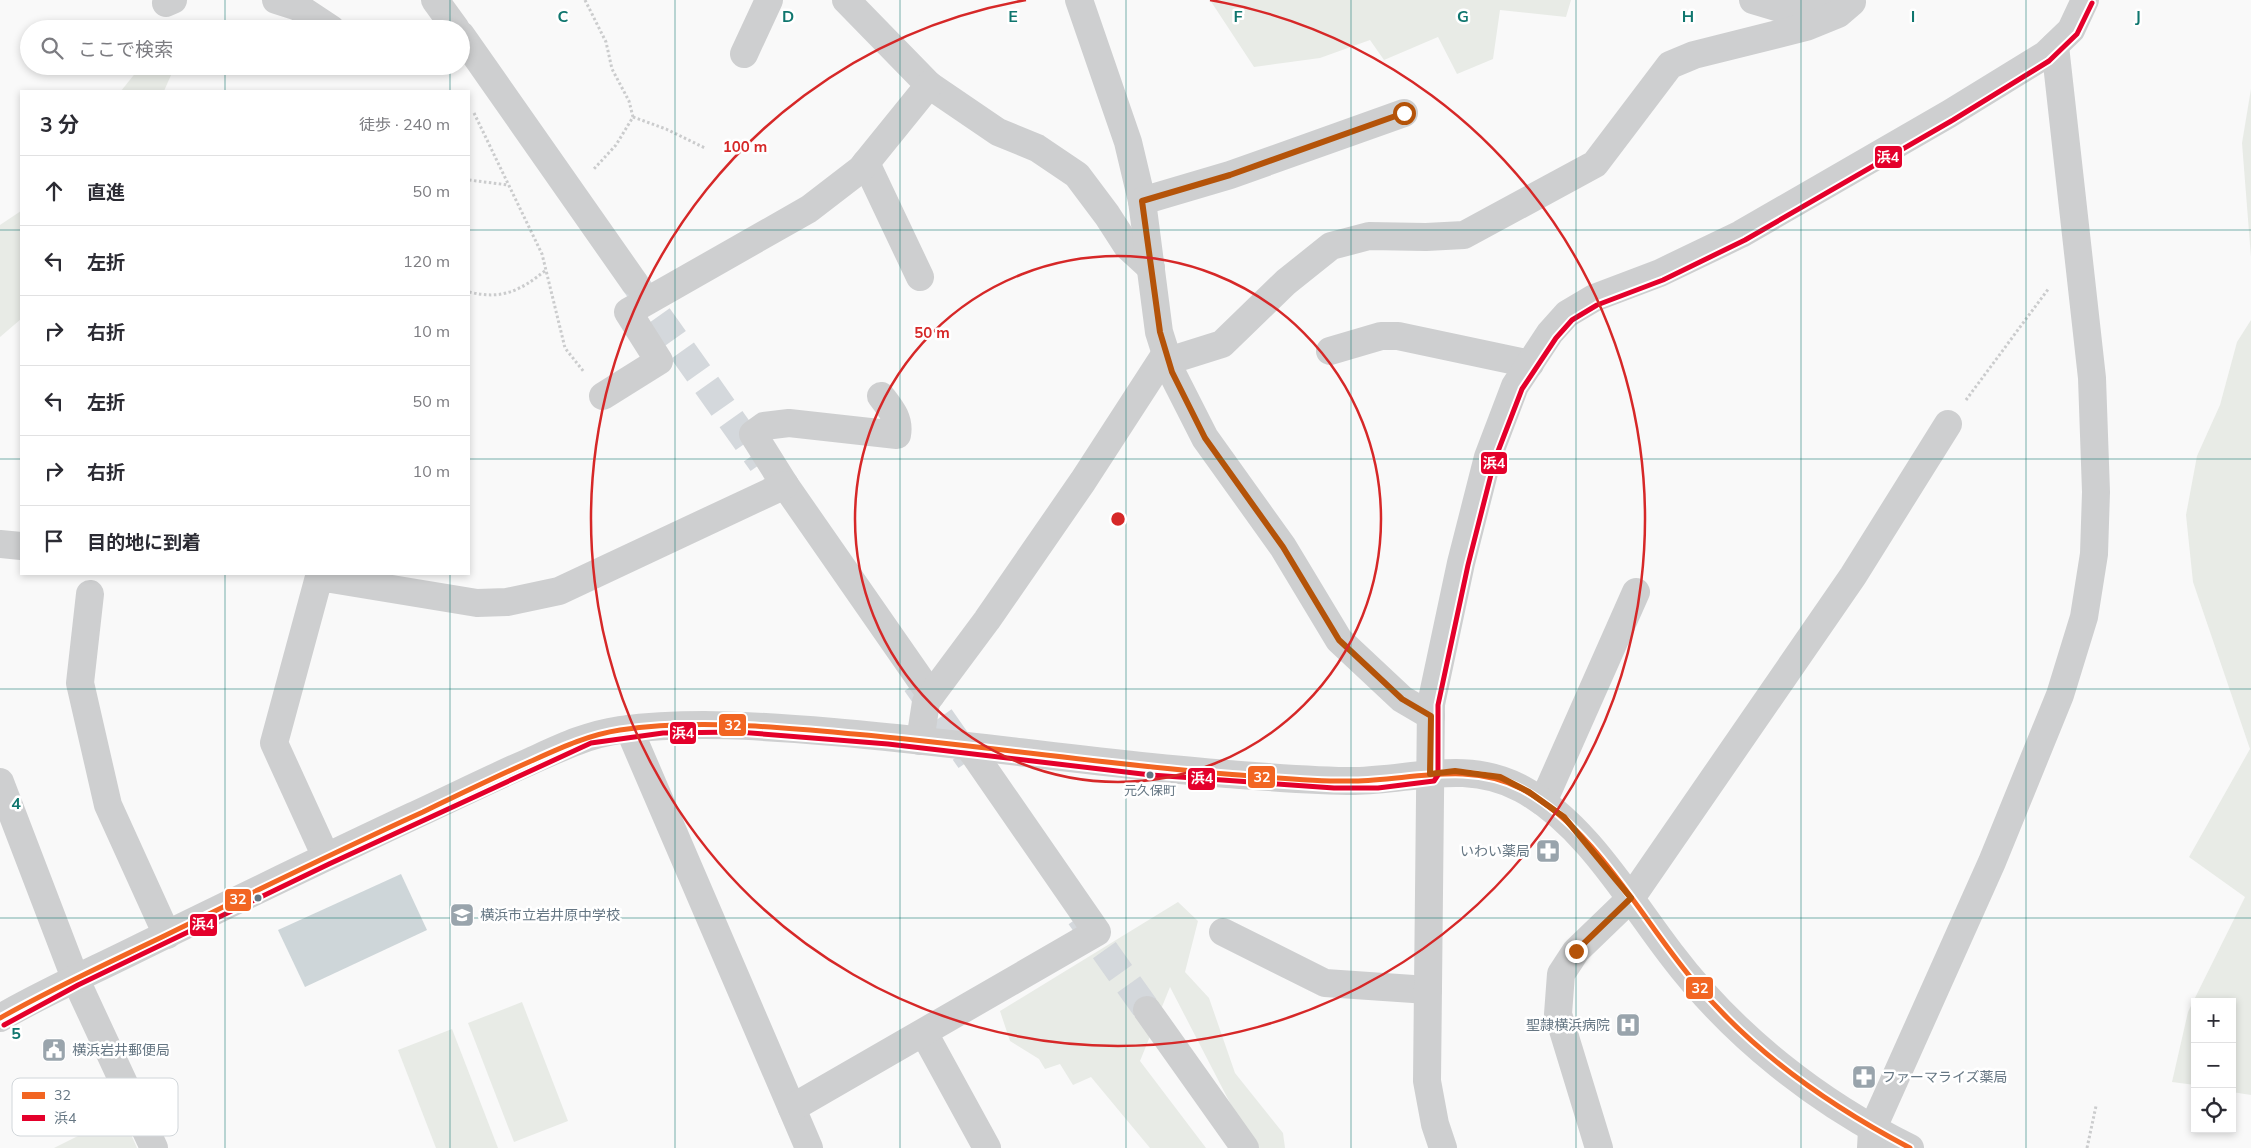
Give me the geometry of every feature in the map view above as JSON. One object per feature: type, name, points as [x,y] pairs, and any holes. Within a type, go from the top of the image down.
[{"type":"street","points":[[435,0],[449,20]]},
{"type":"street","points":[[744,54],[770,0]]},
{"type":"street","points":[[846,0],[929,85],[998,132],[1037,148],[1076,175],[1108,215],[1127,246],[1151,268]]},
{"type":"street","points":[[1079,0],[1128,142],[1142,201],[1160,332],[1172,372],[1205,438],[1283,547],[1339,640],[1402,699],[1431,716]]},
{"type":"street","points":[[1753,0],[1790,11],[1860,1]]},
{"type":"street","points":[[1443,1148],[1435,1124],[1427,1081],[1431,704],[1461,563],[1488,457],[1515,386],[1550,332],[1567,314],[1594,298],[1660,273],[1741,234],[1957,109],[2045,55],[2071,30],[2085,0]]},
{"type":"street","points":[[920,741],[926,702],[987,620],[1167,357],[1222,344],[1286,282],[1331,246],[1369,236],[1426,237],[1464,235],[1595,164],[1670,65],[1694,55],[1806,27],[1838,14],[1860,1]]},
{"type":"street","points":[[287,3],[316,20]]},
{"type":"street","points":[[1871,1139],[1996,853],[2060,695],[2084,617],[2094,554],[2096,492],[2092,378],[2076,252],[2055,46]]},
{"type":"street","points":[[470,49],[634,282]]},
{"type":"street","points":[[604,396],[660,361],[628,312],[809,209],[861,169],[929,85]]},
{"type":"street","points":[[1142,201],[1230,175],[1404,113]]},
{"type":"street","points":[[866,163],[920,278]]},
{"type":"street","points":[[1330,351],[1381,336],[1398,336],[1530,364]]},
{"type":"street","points":[[881,396],[894,413],[899,426],[897,435],[789,423],[764,426],[753,434],[931,695]]},
{"type":"street","points":[[1599,1148],[1558,1014],[1561,974],[1576,951],[1631,898],[1853,576],[1948,424]]},
{"type":"street","points":[[326,857],[274,742],[320,576],[477,603],[507,602],[559,591],[786,485]]},
{"type":"street","points":[[0,544],[20,546]]},
{"type":"street","points":[[1543,802],[1636,592]]},
{"type":"street","points":[[90,594],[80,683],[108,805],[167,935]]},
{"type":"street","points":[[0,1018],[76,978],[326,857],[511,770],[589,736],[662,726],[738,724],[920,741],[1152,768],[1335,781],[1377,781],[1455,771],[1500,777],[1529,792],[1564,817],[1631,898],[1672,955],[1726,1016],[1812,1091],[1871,1139],[1910,1148]]},
{"type":"street","points":[[629,730],[809,1148]]},
{"type":"street","points":[[792,1108],[1097,932],[969,747]]},
{"type":"street","points":[[0,782],[76,978],[122,1078]]},
{"type":"street","points":[[1224,932],[1325,983],[1428,990]]},
{"type":"street","points":[[1147,1010],[1244,1148]]},
{"type":"street","points":[[924,1032],[987,1148]]},
{"type":"street","points":[[148,1136],[154,1148]]},
{"type":"path","points":[[585,0],[606,42],[612,69],[629,101],[633,117],[616,144],[592,172]]},
{"type":"path","points":[[633,117],[666,129],[705,148]]},
{"type":"path","points":[[478,123],[542,254],[565,348],[604,396]]},
{"type":"path","points":[[470,180],[509,185]]},
{"type":"path","points":[[1948,424],[2076,252]]},
{"type":"path","points":[[470,292],[481,295],[503,294],[527,286],[546,270]]},
{"type":"path","points":[[2088,1148],[2096,1106]]},
{"type":"shaded area","points":[[1210,0],[1571,0],[1566,17],[1500,10],[1493,59],[1457,74],[1438,37],[1384,60],[1370,40],[1320,58],[1254,67]]},
{"type":"shaded area","points":[[134,75],[171,75],[164,90],[122,90]]},
{"type":"shaded area","points":[[2251,89],[2251,257],[2242,143]]},
{"type":"shaded area","points":[[20,212],[20,320],[0,337],[0,225]]},
{"type":"shaded area","points":[[2251,320],[2251,1095],[2236,1093],[2236,998],[2195,998],[2245,897],[2189,857],[2250,749],[2193,582],[2186,515],[2197,456],[2220,405],[2237,342]]},
{"type":"shaded area","points":[[401,874],[427,930],[305,987],[278,930]]},
{"type":"shaded area","points":[[1178,902],[1198,921],[1185,972],[1209,998],[1235,1073],[1283,1133],[1285,1148],[1258,1148],[1242,1126],[1170,987],[1140,1061],[1206,1148],[1150,1148],[1091,1077],[1073,1085],[1060,1064],[1045,1069],[1039,1059],[1010,1041],[1000,1011]]},
{"type":"shaded area","points":[[522,1002],[568,1121],[514,1142],[468,1023]]},
{"type":"shaded area","points":[[2191,1006],[2191,1084],[2172,1082]]},
{"type":"shaded area","points":[[452,1029],[498,1148],[436,1148],[398,1050]]},
{"type":"shaded area","points":[[78,1136],[132,1136],[137,1148],[54,1148]]},
{"type":"tunnel","points":[[634,282],[762,463]]},
{"type":"tunnel","points":[[916,683],[970,760]]},
{"type":"tunnel","points":[[1080,916],[1147,1010]]},
{"type":"transit line","name":"浜4","points":[[4,1025],[78,985],[329,864],[591,743],[663,733],[738,732],[888,744],[1151,775],[1334,788],[1378,788],[1434,781],[1438,775],[1438,705],[1468,565],[1495,459],[1522,389],[1556,338],[1572,320],[1597,305],[1663,280],[1745,240],[1953,120],[2049,61],[2077,34],[2092,3]]},
{"type":"transit line","name":"32","points":[[0,1018],[40,996],[357,842],[551,752],[608,732],[678,725],[737,725],[796,729],[900,738],[1180,770],[1306,780],[1354,781],[1461,774],[1502,781],[1522,789],[1548,806],[1595,850],[1692,979],[1739,1030],[1765,1053],[1821,1095],[1910,1148]]},
{"type":"place","name":"元久保町","points":[[1150,775]]},
{"type":"place","name":"いわい薬局","points":[[1548,851]]},
{"type":"place","name":"横浜市立岩井原中学校","points":[[462,915]]},
{"type":"place","name":"聖隷横浜病院","points":[[1628,1025]]},
{"type":"place","name":"横浜岩井郵便局","points":[[54,1050]]},
{"type":"place","name":"ファーマライズ薬局","points":[[1864,1077]]},
{"type":"route","points":[[1404,113],[1230,175],[1142,201],[1160,332],[1172,372],[1205,438],[1283,547],[1339,640],[1402,699],[1431,716],[1430,774],[1455,771],[1500,777],[1529,792],[1564,817],[1631,898],[1576,951]]}]
